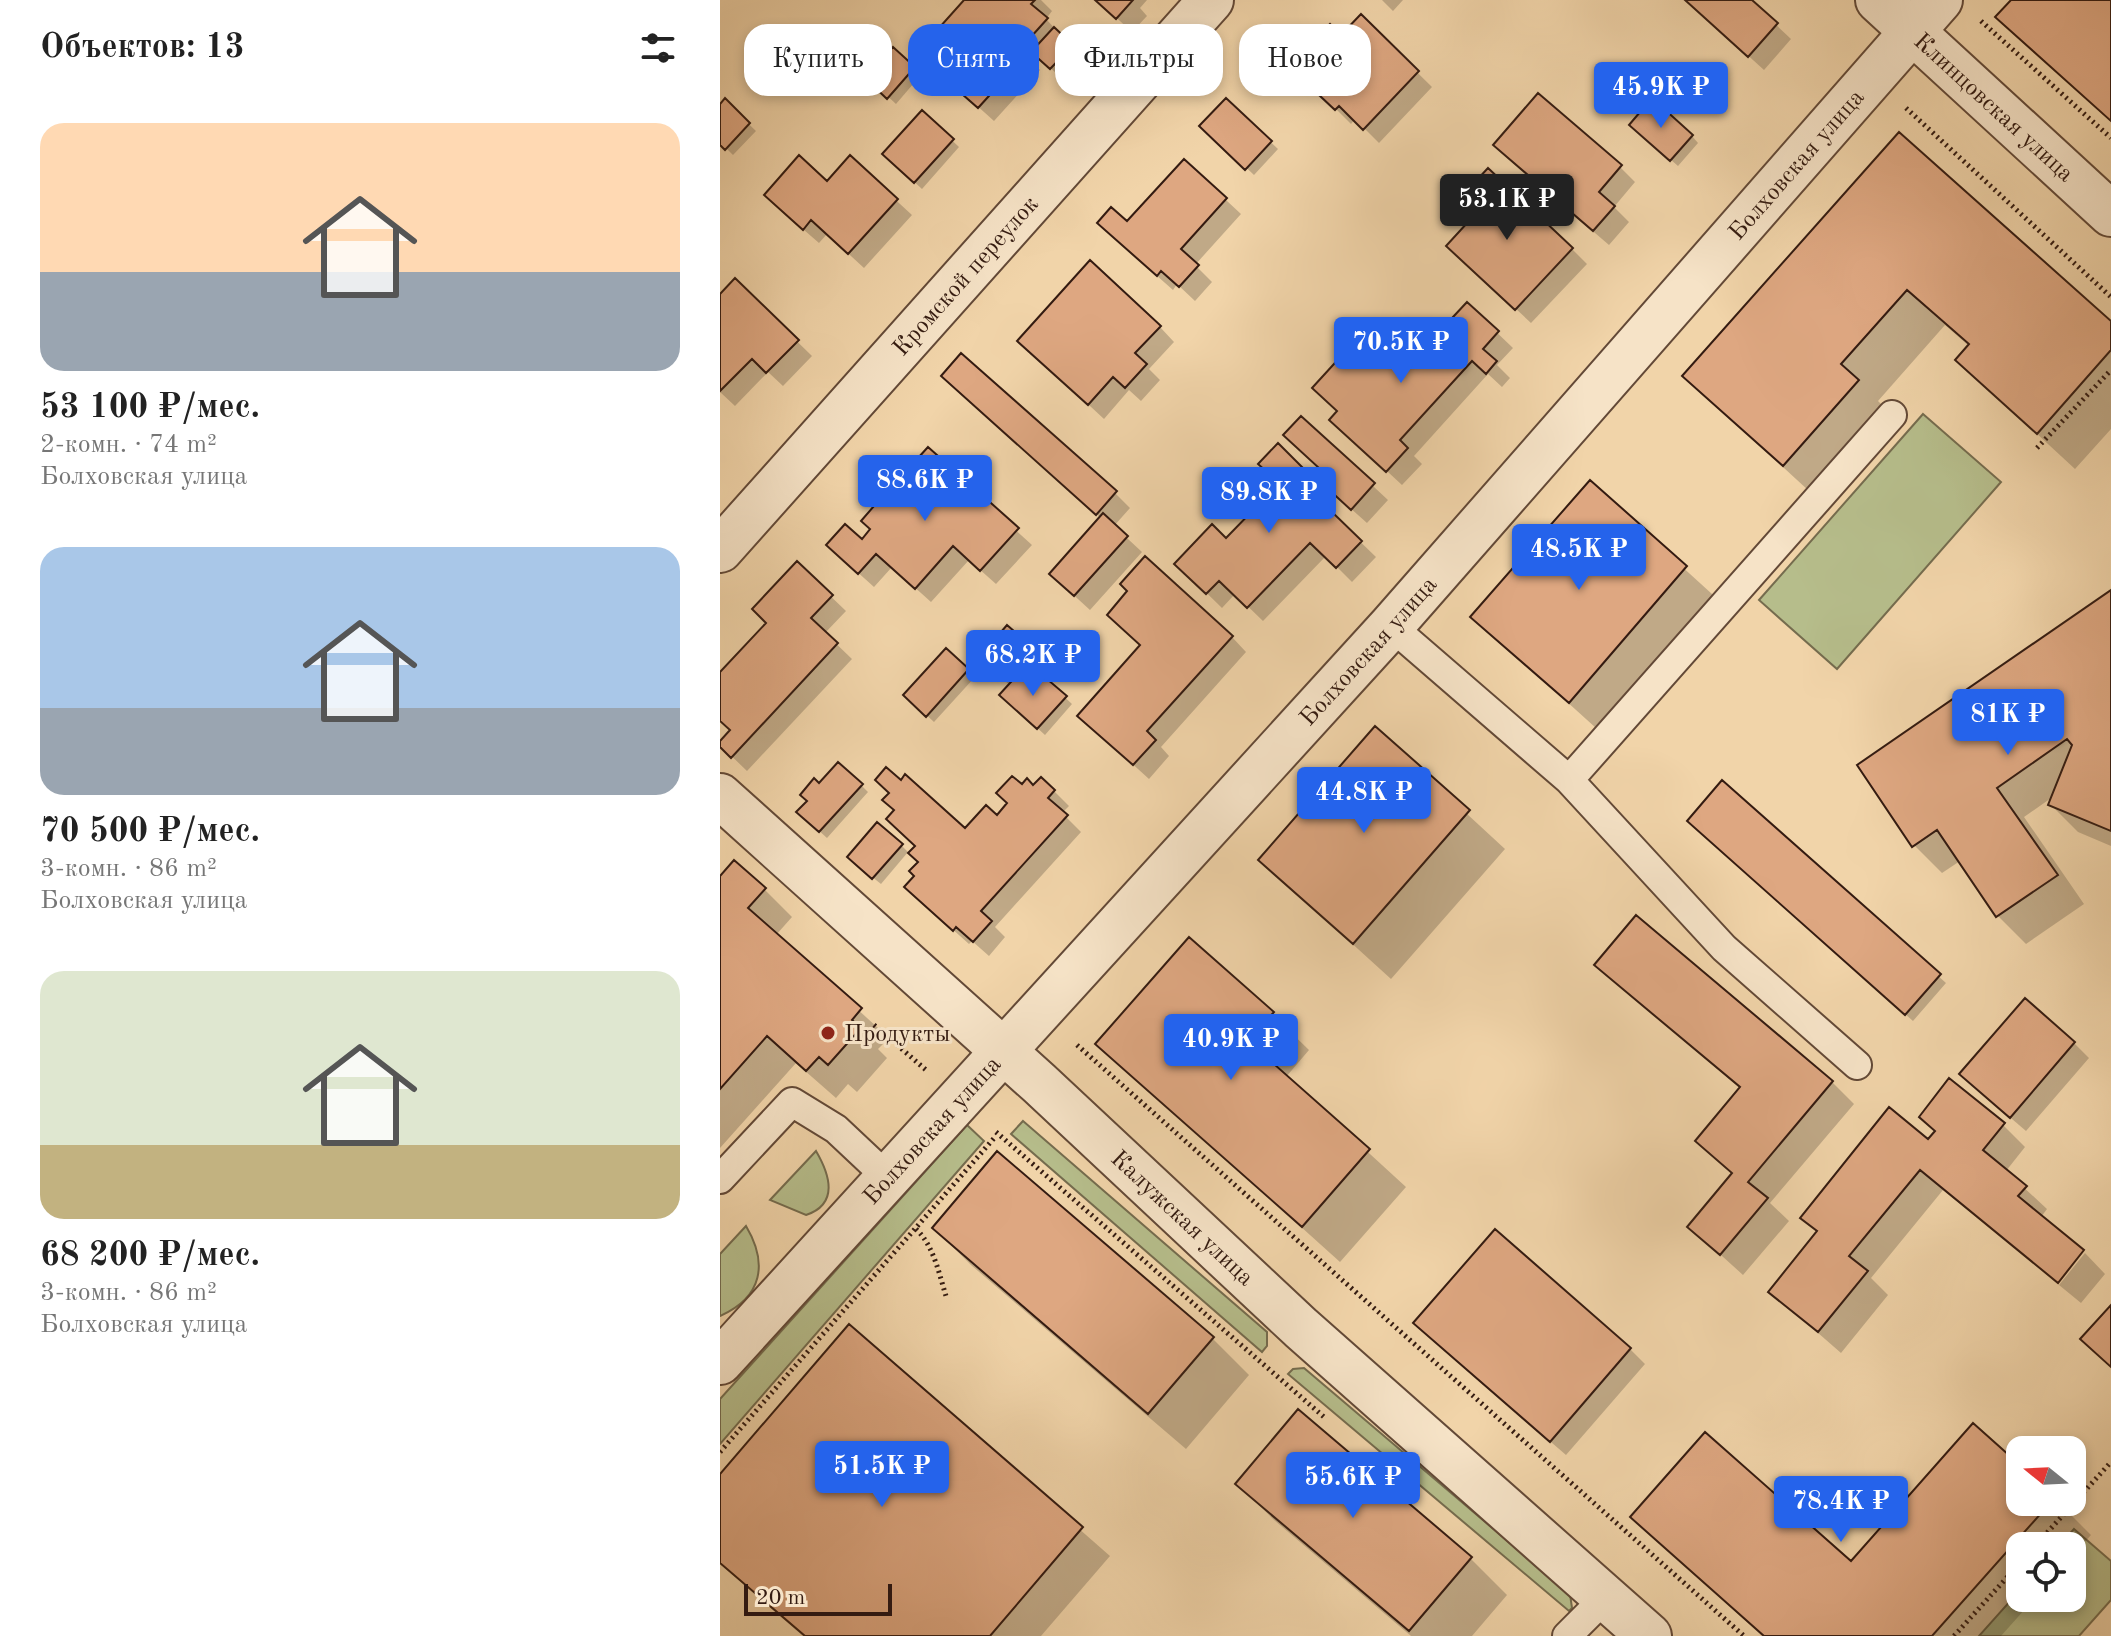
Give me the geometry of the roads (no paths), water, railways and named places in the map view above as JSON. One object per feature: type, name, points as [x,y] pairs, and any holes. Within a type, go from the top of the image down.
[{"type":"street","name":"Кромской переулок","points":[[720,550],[1211,0]]},
{"type":"street","name":"Клинцовская улица","points":[[1878,0],[1940,14],[2111,214]]},
{"type":"street","name":"Болховская улица","points":[[720,1362],[886,1176],[1004,1052],[1391,626],[1871,79],[1940,14]]},
{"type":"street","name":"Калужская улица","points":[[720,796],[1004,1052],[1301,1328],[1649,1636]]},
{"type":"lane","points":[[1569,780],[1892,415]]},
{"type":"lane","points":[[1391,626],[1569,780],[1724,948],[1857,1065]]},
{"type":"lane","points":[[720,1179],[792,1102],[836,1129],[886,1176]]},
{"type":"lane","points":[[1567,1636],[1606,1597]]},
{"type":"place","name":"Продукты","points":[[828,1033]]}]
